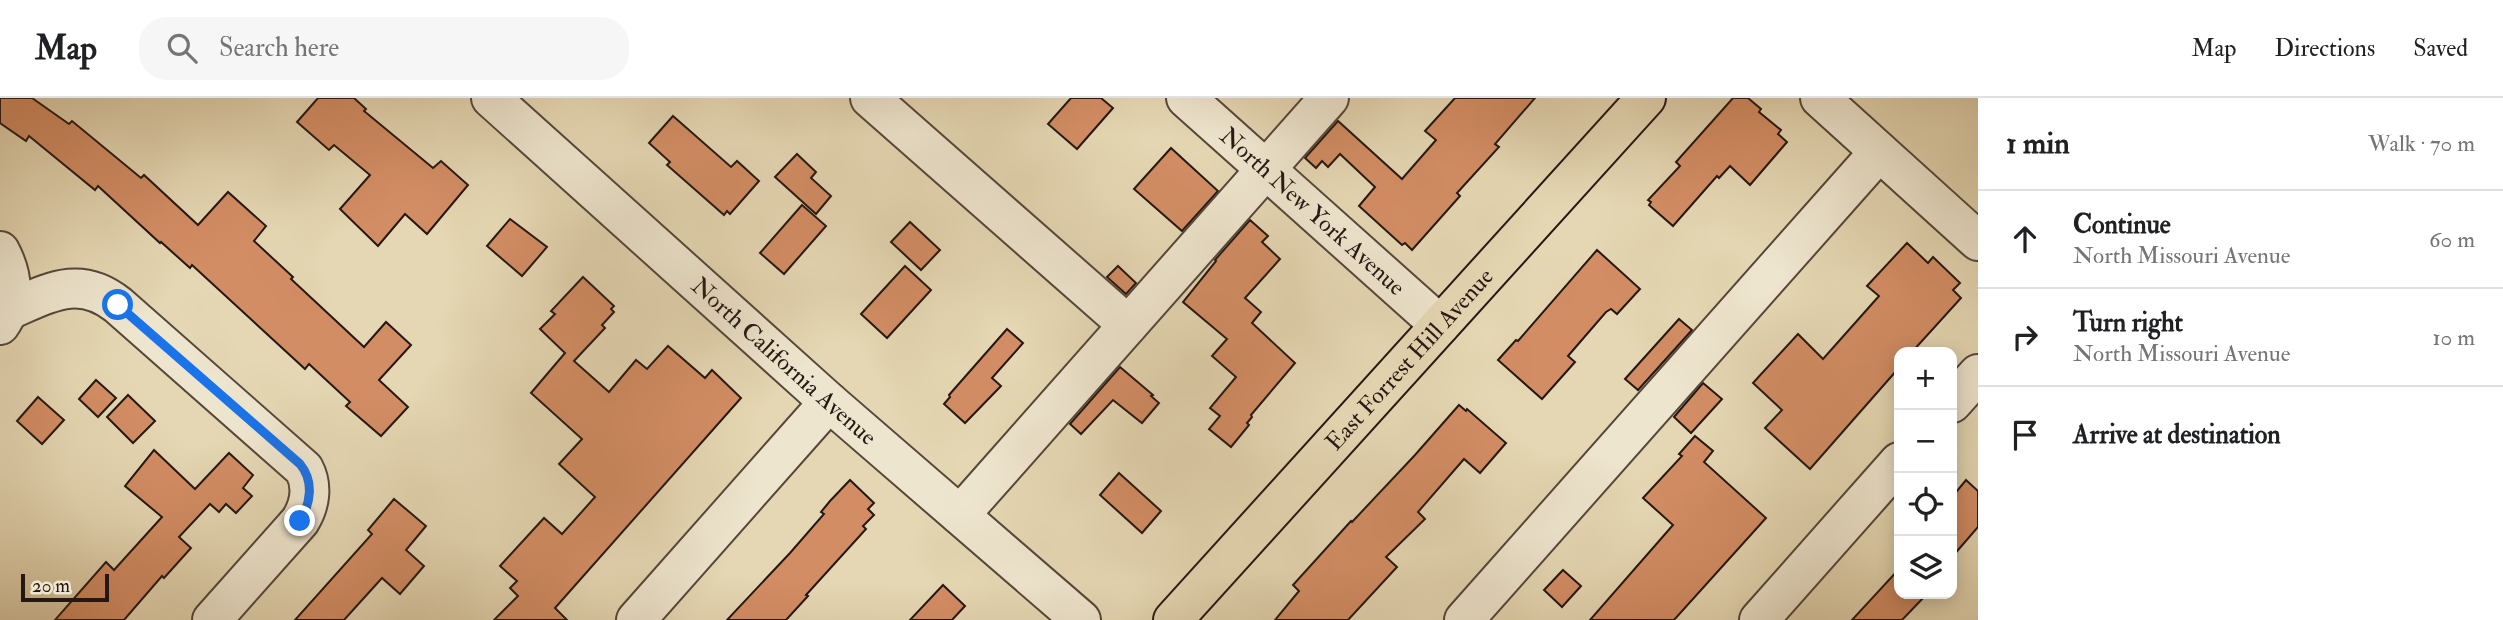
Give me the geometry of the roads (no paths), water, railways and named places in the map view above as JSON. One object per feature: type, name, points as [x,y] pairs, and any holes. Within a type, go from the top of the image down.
[{"type":"main road","name":"East Forrest Hill Avenue","points":[[1173,620],[1646,98]]},
{"type":"street","name":"North California Avenue","points":[[491,98],[829,402],[1081,620]]},
{"type":"street","points":[[870,98],[1128,325]]},
{"type":"street","name":"North New York Avenue","points":[[1186,98],[1440,325]]},
{"type":"street","points":[[960,516],[1329,98]]},
{"type":"street","points":[[1820,98],[1978,241]]},
{"type":"street","points":[[1464,620],[1879,152]]},
{"type":"street","points":[[0,251],[11,281],[5,318]]},
{"type":"street","points":[[5,318],[42,296],[68,288],[88,288],[106,296],[300,464],[308,478],[309,496],[304,514],[295,528],[212,620]]},
{"type":"street","points":[[1957,397],[1978,374]]},
{"type":"street","points":[[636,620],[829,402]]},
{"type":"street","points":[[1759,620],[1894,468]]}]
